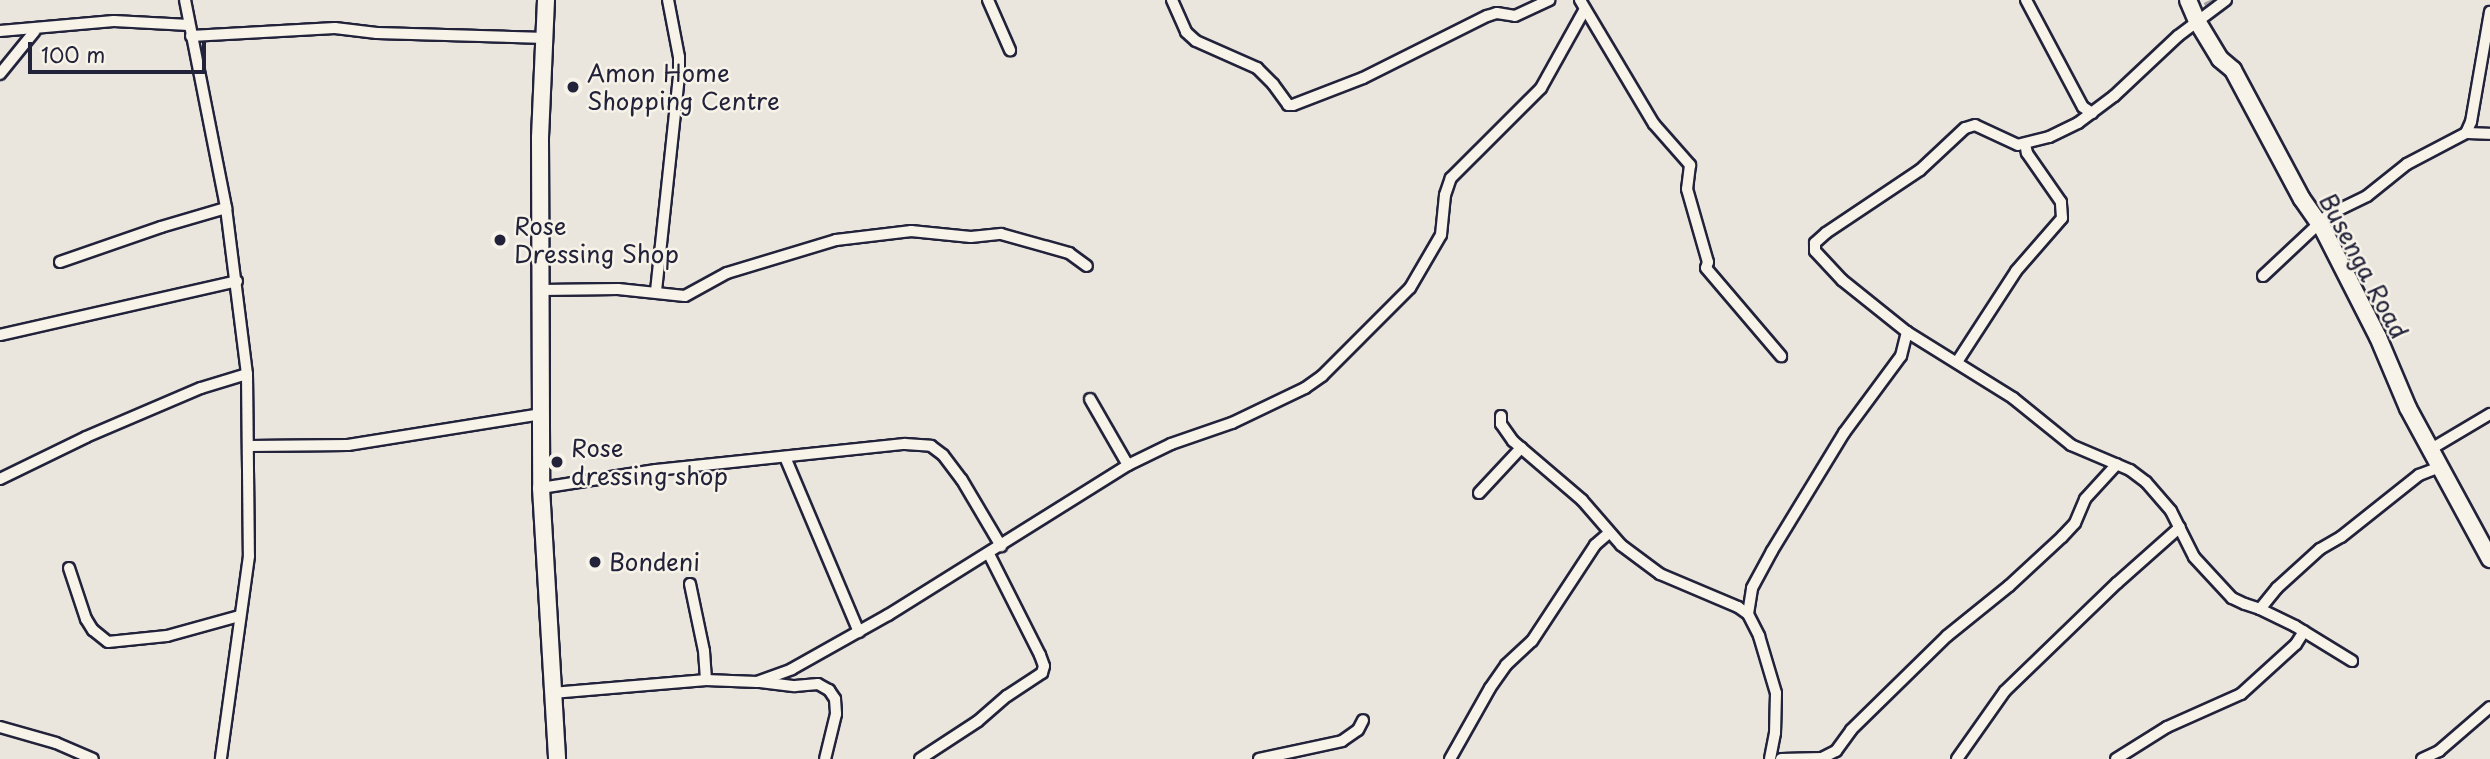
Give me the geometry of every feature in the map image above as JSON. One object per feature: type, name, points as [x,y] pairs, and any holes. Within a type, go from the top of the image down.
[{"type":"main road","points":[[546,0],[540,138],[541,488],[557,759]]},
{"type":"main road","name":"Busenga Road","points":[[2188,0],[2197,21],[2220,59],[2233,70],[2302,199],[2319,225],[2378,337],[2408,408],[2490,559]]},
{"type":"street","points":[[185,0],[226,208],[247,374],[250,446],[249,556],[221,759]]},
{"type":"street","points":[[656,291],[679,77],[679,57],[668,0]]},
{"type":"street","points":[[988,0],[1010,50]]},
{"type":"street","points":[[1172,0],[1186,32],[1196,41],[1257,68],[1266,75],[1288,105],[1293,105],[1326,95],[1487,16],[1497,13],[1515,16],[1549,0]]},
{"type":"street","points":[[2026,0],[2083,107],[2092,113]]},
{"type":"street","points":[[2226,0],[2197,21],[2092,113],[2065,130],[2025,144],[2010,142],[1975,125],[1965,128],[1920,170],[1815,243],[1819,257],[1907,332],[2013,398],[2071,445],[2130,470],[2146,482],[2159,495],[2180,527],[2194,557],[2232,598],[2304,631],[2352,661]]},
{"type":"street","points":[[1582,5],[1654,124],[1690,165],[1688,189],[1707,262],[1706,268],[1782,356]]},
{"type":"street","points":[[757,682],[792,669],[859,632],[989,554],[1128,465],[1171,444],[1283,400],[1322,376],[1409,290],[1441,235],[1445,195],[1454,172],[1541,88],[1582,5]]},
{"type":"street","points":[[2466,133],[2471,121],[2490,12]]},
{"type":"street","points":[[0,31],[114,21],[190,30],[335,28],[377,33],[546,38]]},
{"type":"street","points":[[0,74],[35,30]]},
{"type":"street","points":[[2263,276],[2328,215],[2382,187],[2407,164],[2466,133],[2490,134]]},
{"type":"street","points":[[1957,362],[2016,271],[2062,218],[2061,202],[2027,153],[2025,144]]},
{"type":"street","points":[[60,262],[226,208]]},
{"type":"street","points":[[541,290],[656,291],[685,296],[712,279],[836,240],[911,230],[971,237],[1001,234],[1069,253],[1087,266]]},
{"type":"street","points":[[0,335],[237,281]]},
{"type":"street","points":[[1748,614],[1752,588],[1772,551],[1843,433],[1900,356],[1907,332]]},
{"type":"street","points":[[0,479],[86,437],[201,388],[247,374]]},
{"type":"street","points":[[1090,399],[1128,465]]},
{"type":"street","points":[[250,446],[348,446],[542,414]]},
{"type":"street","points":[[2431,449],[2490,414]]},
{"type":"street","points":[[1501,416],[1505,431],[1521,448],[1582,500],[1609,533],[1660,574],[1738,607],[1748,614],[1759,636],[1776,693],[1775,733],[1770,759]]},
{"type":"street","points":[[541,488],[656,470],[905,444],[931,446],[943,455],[962,480],[1001,546]]},
{"type":"street","points":[[1479,493],[1521,448]]},
{"type":"street","points":[[785,457],[859,632]]},
{"type":"street","points":[[1781,759],[1837,755],[1851,730],[1947,636],[2010,586],[2062,537],[2075,523],[2085,499],[2117,464]]},
{"type":"street","points":[[2260,609],[2277,588],[2320,549],[2341,537],[2419,475],[2440,467]]},
{"type":"street","points":[[1956,759],[2005,691],[2117,583],[2180,527]]},
{"type":"street","points":[[1450,759],[1506,665],[1531,640],[1595,545],[1609,533]]},
{"type":"street","points":[[920,759],[978,722],[1007,696],[1042,673],[1044,666],[1040,655],[989,554]]},
{"type":"street","points":[[69,569],[86,619],[93,631],[108,642],[167,636],[239,616]]},
{"type":"street","points":[[690,584],[704,651],[706,680]]},
{"type":"street","points":[[2116,759],[2167,727],[2241,694],[2296,644],[2304,631]]},
{"type":"street","points":[[552,693],[706,680],[795,686],[818,684],[829,690],[835,699],[836,714],[825,759]]},
{"type":"street","points":[[2422,759],[2439,751],[2490,707]]},
{"type":"street","points":[[1259,759],[1342,741],[1359,730],[1363,720]]},
{"type":"street","points":[[0,727],[56,743],[93,759]]},
{"type":"waterway","points":[[2206,4],[2216,0]]},
{"type":"place","name":"Amon Home Shopping Centre","points":[[573,87]]},
{"type":"place","name":"Rose Dressing Shop","points":[[500,240]]},
{"type":"place","name":"Rose dressing shop","points":[[557,462]]},
{"type":"place","name":"Bondeni","points":[[595,562]]}]
